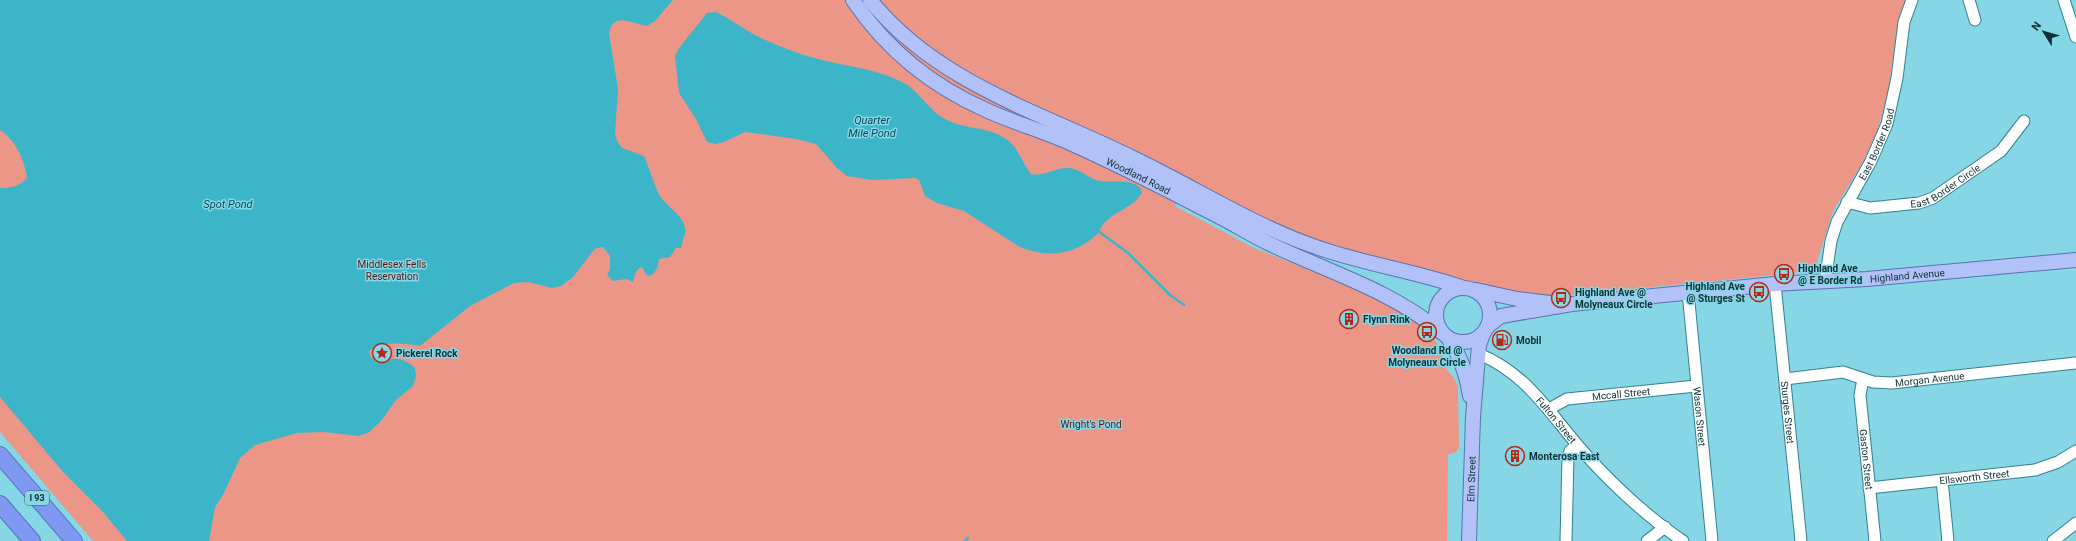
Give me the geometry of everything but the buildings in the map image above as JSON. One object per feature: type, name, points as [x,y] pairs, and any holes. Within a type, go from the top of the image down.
[{"type":"highway","name":"I 93","points":[[0,455],[74,541]]},
{"type":"highway","points":[[0,504],[28,536]]},
{"type":"highway","points":[[0,512],[28,536]]},
{"type":"main road","name":"Woodland Road","points":[[853,0],[875,30],[899,54],[928,77],[953,93],[988,111],[1161,179],[1291,238],[1330,252],[1467,288]]},
{"type":"main road","name":"Woodland Road","points":[[870,0],[907,40],[961,77],[993,95],[1107,145],[1267,242],[1393,298],[1414,311],[1445,335]]},
{"type":"main road","name":"Highland Avenue","points":[[1485,330],[1501,316],[1572,304],[1774,284],[1825,282],[2076,260]]},
{"type":"main road","name":"Highland Avenue","points":[[1467,288],[1532,301],[1572,304]]},
{"type":"main road","points":[[1467,288],[1480,293],[1488,303],[1490,314],[1485,330],[1472,340],[1465,342],[1445,335],[1436,319],[1436,306],[1445,294],[1452,289],[1467,288]]},
{"type":"main road","name":"Elm Street","points":[[1469,541],[1473,417],[1479,354],[1485,330]]},
{"type":"main road","name":"Elm Street","points":[[1445,335],[1459,356],[1467,379],[1473,417]]},
{"type":"street","name":"East Border Road","points":[[1825,282],[1834,233],[1847,202],[1871,161],[1887,124],[1897,78],[1904,22],[1912,0]]},
{"type":"street","points":[[1969,0],[1975,20]]},
{"type":"street","points":[[2076,4],[2064,2],[2076,37]]},
{"type":"street","name":"East Border Circle","points":[[1847,202],[1870,208],[1918,203],[1933,198],[2002,151],[2024,122]]},
{"type":"street","name":"Sturges Street","points":[[1774,284],[1801,541]]},
{"type":"street","name":"Wason Street","points":[[1688,292],[1712,541]]},
{"type":"street","name":"Fulton Street","points":[[1479,354],[1501,365],[1520,378],[1549,409],[1577,445],[1617,486],[1664,527],[1683,541]]},
{"type":"street","name":"Morgan Avenue","points":[[1785,379],[1842,372],[1877,383],[1892,384],[2076,363]]},
{"type":"street","name":"Gaston Street","points":[[1863,379],[1860,395],[1875,541]]},
{"type":"street","name":"Mccall Street","points":[[1549,409],[1567,399],[1696,386]]},
{"type":"street","points":[[1566,541],[1568,458],[1570,451],[1577,445]]},
{"type":"street","name":"Ellsworth Street","points":[[1869,488],[2035,470],[2058,462],[2076,451]]},
{"type":"street","points":[[1942,480],[1948,541]]},
{"type":"street","points":[[2053,541],[2076,523]]},
{"type":"street","points":[[1647,541],[1664,527]]},
{"type":"green space","name":"Middlesex Fells Reservation","points":[[0,0],[1906,0],[1898,22],[1888,93],[1877,132],[1863,162],[1833,211],[1816,265],[1807,272],[1539,298],[1500,292],[1434,272],[1365,255],[1306,237],[1266,220],[1194,182],[1175,206],[1254,248],[1363,291],[1403,313],[1422,326],[1434,339],[1440,348],[1447,370],[1454,378],[1458,386],[1459,448],[1456,452],[1448,455],[1447,541],[93,541],[0,432]]},
{"type":"water","name":"Spot Pond","points":[[0,0],[673,0],[655,21],[647,26],[624,20],[615,22],[611,26],[609,33],[618,89],[615,133],[617,141],[622,148],[644,156],[660,196],[683,222],[685,232],[681,248],[676,248],[670,257],[659,259],[657,269],[652,275],[647,276],[642,267],[638,269],[633,282],[626,279],[613,281],[607,275],[610,269],[610,256],[603,247],[597,248],[573,277],[561,286],[552,288],[528,282],[514,283],[470,306],[420,346],[407,344],[386,344],[374,348],[369,351],[371,358],[399,359],[409,363],[415,368],[416,376],[413,386],[396,400],[381,421],[369,432],[359,436],[323,432],[297,433],[255,445],[240,458],[223,495],[215,507],[209,541],[127,541],[102,511],[63,472],[0,397],[0,188],[15,186],[27,178],[22,158],[15,145],[0,130]]},
{"type":"water","name":"Quarter Mile Pond","points":[[716,12],[755,35],[784,48],[825,61],[881,73],[902,82],[914,90],[934,111],[945,119],[953,123],[988,131],[1005,138],[1015,148],[1031,174],[1036,175],[1062,168],[1072,168],[1097,180],[1131,183],[1140,188],[1142,193],[1139,198],[1130,205],[1110,217],[1103,224],[1097,234],[1086,243],[1077,248],[1058,253],[1038,252],[1018,246],[964,211],[937,203],[925,196],[919,180],[915,178],[872,180],[847,176],[838,169],[816,144],[796,139],[745,132],[724,142],[715,144],[707,142],[696,119],[679,93],[675,56],[679,48],[707,13]]},
{"type":"waterway","points":[[1098,231],[1128,253],[1170,295],[1184,305]]},
{"type":"waterway","points":[[965,541],[968,538]]},
{"type":"place","name":"Highland Ave @ E Border Rd","points":[[1784,274]]},
{"type":"place","name":"Highland Ave @ Sturges St","points":[[1759,292]]},
{"type":"place","name":"Highland Ave @ Molyneaux Circle","points":[[1561,298]]},
{"type":"place","name":"Flynn Rink","points":[[1349,319]]},
{"type":"place","name":"Woodland Rd @ Molyneaux Circle","points":[[1427,332]]},
{"type":"place","name":"Mobil","points":[[1502,340]]},
{"type":"place","name":"Pickerel Rock","points":[[382,353]]},
{"type":"place","name":"Monterosa East","points":[[1515,456]]},
{"type":"park label","name":"Wright's Pond","points":[[1091,424]]}]
